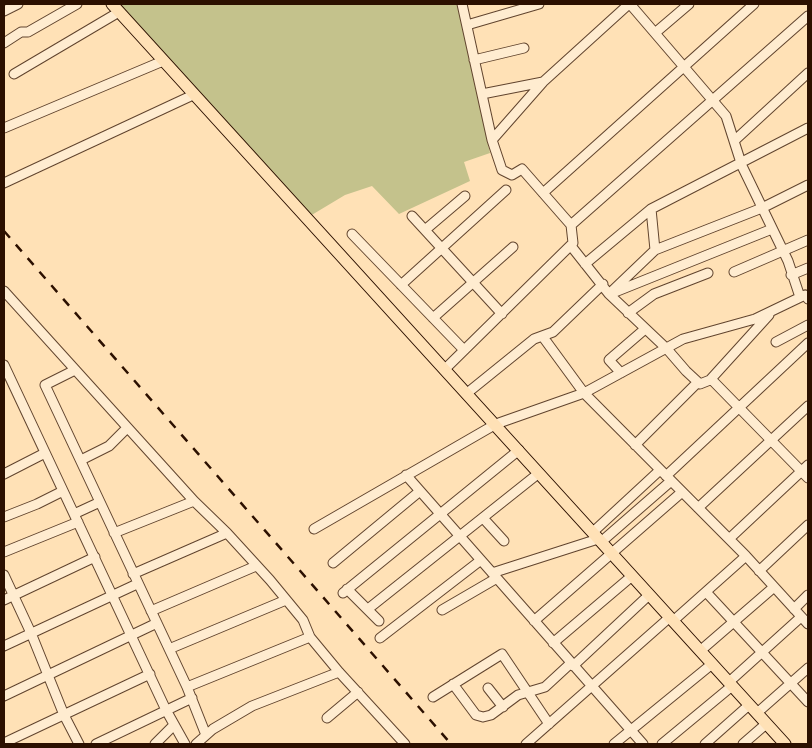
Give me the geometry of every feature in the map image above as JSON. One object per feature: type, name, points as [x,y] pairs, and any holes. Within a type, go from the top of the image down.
[{"type":"main road","points":[[115,8],[444,370],[496,424],[783,744]]},
{"type":"street","points":[[4,11],[18,4]]},
{"type":"street","points":[[4,43],[21,32],[28,32],[77,4]]},
{"type":"street","points":[[444,370],[573,243],[571,225],[522,169],[512,175],[502,170],[492,140],[462,4]]},
{"type":"street","points":[[467,25],[539,4]]},
{"type":"street","points":[[314,529],[496,424],[584,393],[683,339],[755,319],[804,298],[791,275],[783,252],[741,162],[726,116],[629,4],[542,82],[492,140]]},
{"type":"street","points":[[655,33],[688,4]]},
{"type":"street","points":[[543,193],[754,4]]},
{"type":"street","points":[[14,74],[115,8]]},
{"type":"street","points":[[571,225],[808,16]]},
{"type":"street","points":[[474,60],[524,48]]},
{"type":"street","points":[[4,128],[163,61]]},
{"type":"street","points":[[734,140],[808,73]]},
{"type":"street","points":[[482,94],[542,82]]},
{"type":"street","points":[[4,183],[193,95]]},
{"type":"street","points":[[585,264],[651,209],[808,128]]},
{"type":"street","points":[[609,294],[655,250],[762,208],[808,186]]},
{"type":"street","points":[[401,285],[506,190]]},
{"type":"street","points":[[425,230],[465,196]]},
{"type":"street","points":[[651,209],[655,250]]},
{"type":"street","points":[[412,216],[502,314]]},
{"type":"street","points":[[609,294],[772,229]]},
{"type":"street","points":[[352,234],[464,350]]},
{"type":"street","points":[[734,272],[808,240]]},
{"type":"street","points":[[571,246],[609,294],[667,349],[698,382],[704,384],[710,380],[773,311]]},
{"type":"street","points":[[433,318],[514,247]]},
{"type":"street","points":[[791,275],[808,268]]},
{"type":"street","points":[[628,313],[654,294],[708,273]]},
{"type":"street","points":[[648,278],[654,294]]},
{"type":"street","points":[[466,394],[534,339],[553,332],[602,284]]},
{"type":"street","points":[[4,291],[194,501],[227,533],[303,620],[310,636],[339,672],[405,744]]},
{"type":"street","points":[[776,342],[808,325]]},
{"type":"street","points":[[622,373],[609,360],[645,329]]},
{"type":"street","points":[[543,337],[584,393],[746,556],[808,624]]},
{"type":"street","points":[[442,610],[494,575],[597,537],[666,476],[808,344]]},
{"type":"street","points":[[4,365],[7,379],[95,557],[166,710],[185,744]]},
{"type":"street","points":[[75,370],[45,385],[187,687],[206,735]]},
{"type":"street","points":[[710,380],[806,471],[729,539]]},
{"type":"street","points":[[635,444],[698,382]]},
{"type":"street","points":[[698,508],[808,406]]},
{"type":"street","points":[[81,460],[109,446],[127,428]]},
{"type":"street","points":[[379,621],[368,609],[345,591],[519,450]]},
{"type":"street","points":[[4,474],[45,453]]},
{"type":"street","points":[[368,609],[539,473]]},
{"type":"street","points":[[406,475],[643,744]]},
{"type":"street","points":[[597,537],[666,476]]},
{"type":"street","points":[[4,517],[63,491]]},
{"type":"street","points":[[333,562],[420,491]]},
{"type":"street","points":[[534,621],[682,492]]},
{"type":"street","points":[[114,533],[194,501]]},
{"type":"street","points":[[4,552],[76,518],[100,502]]},
{"type":"street","points":[[483,518],[504,541]]},
{"type":"street","points":[[759,571],[808,525]]},
{"type":"street","points":[[133,574],[227,533]]},
{"type":"street","points":[[526,744],[746,556]]},
{"type":"street","points":[[4,600],[95,557]]},
{"type":"street","points":[[380,638],[481,560]]},
{"type":"street","points":[[150,611],[256,566]]},
{"type":"street","points":[[4,575],[31,633],[64,715],[79,744]]},
{"type":"street","points":[[553,642],[632,576]]},
{"type":"street","points":[[4,646],[137,584]]},
{"type":"street","points":[[700,651],[774,587]]},
{"type":"street","points":[[706,592],[808,702]]},
{"type":"street","points":[[453,684],[476,716],[483,718],[491,715],[518,695],[545,687],[649,595]]},
{"type":"street","points":[[794,609],[808,595]]},
{"type":"street","points":[[169,649],[286,600]]},
{"type":"street","points":[[662,744],[802,617]]},
{"type":"street","points":[[4,696],[157,623]]},
{"type":"street","points":[[187,687],[310,636]]},
{"type":"street","points":[[433,697],[502,654],[526,693],[549,724]]},
{"type":"street","points":[[614,744],[712,664]]},
{"type":"street","points":[[705,744],[753,709],[792,684],[808,668]]},
{"type":"street","points":[[196,744],[206,735],[252,706],[339,672]]},
{"type":"street","points":[[4,743],[150,674]]},
{"type":"street","points":[[488,688],[503,707]]},
{"type":"street","points":[[326,718],[358,692]]},
{"type":"street","points":[[96,744],[192,698]]},
{"type":"street","points":[[155,744],[174,724]]},
{"type":"street","points":[[743,744],[766,724]]},
{"type":"shaded area","points":[[118,4],[457,4],[490,153],[464,162],[470,181],[399,214],[372,186],[345,195],[310,216]]},
{"type":"railway","points":[[4,231],[451,744]]}]
